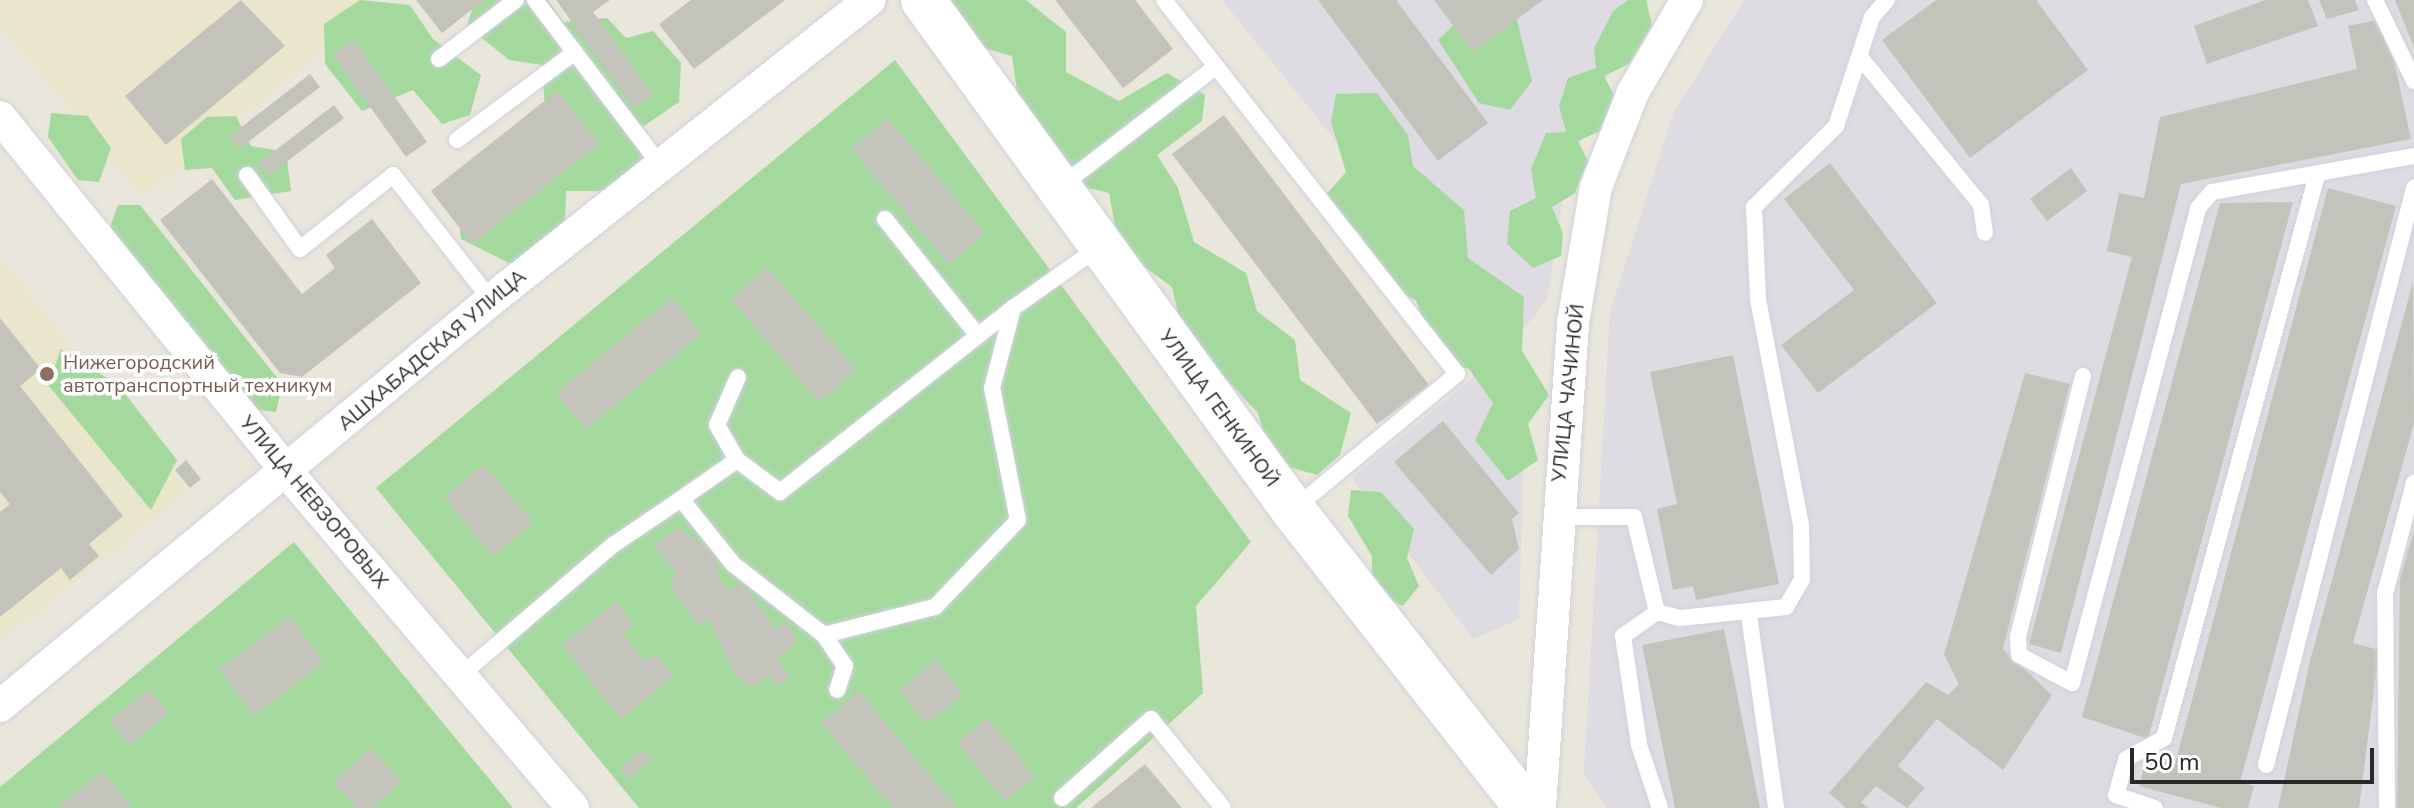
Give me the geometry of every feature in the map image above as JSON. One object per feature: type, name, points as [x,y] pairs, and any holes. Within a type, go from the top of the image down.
[{"type":"street","name":"АШХАБАДСКАЯ УЛИЦА","points":[[0,706],[287,472],[491,300],[870,0]]},
{"type":"street","name":"УЛИЦА ГЕНКИНОЙ","points":[[923,0],[1293,510],[1527,808]]},
{"type":"street","name":"УЛИЦА ЧАЧИНОЙ","points":[[1540,808],[1556,517],[1573,323],[1596,187],[1633,92],[1687,0]]},
{"type":"street","name":"УЛИЦА НЕВЗОРОВЫХ","points":[[0,117],[287,472],[573,808]]},
{"type":"lane","points":[[439,59],[516,0]]},
{"type":"lane","points":[[535,0],[661,166]]},
{"type":"lane","points":[[1164,0],[1214,68],[1457,374],[1293,510]]},
{"type":"lane","points":[[1660,808],[1639,745],[1623,636],[1657,612],[1749,615],[1786,607],[1802,579],[1801,525],[1758,299],[1754,207],[1836,126],[1860,57],[1887,0]]},
{"type":"lane","points":[[2375,0],[2414,81]]},
{"type":"lane","points":[[457,140],[575,52]]},
{"type":"lane","points":[[1860,57],[1981,205],[1985,233]]},
{"type":"lane","points":[[1059,188],[1214,68]]},
{"type":"lane","points":[[2083,376],[2018,637],[2019,655],[2072,683],[2198,208],[2212,192],[2316,179],[2414,156]]},
{"type":"lane","points":[[247,175],[300,249],[393,175],[491,300]]},
{"type":"lane","points":[[2155,808],[2116,795],[2126,759],[2164,738],[2316,179]]},
{"type":"lane","points":[[2266,765],[2414,188]]},
{"type":"lane","points":[[885,219],[978,336]]},
{"type":"lane","points":[[738,377],[717,425],[737,460],[780,492],[1013,308],[1101,246]]},
{"type":"lane","points":[[824,635],[935,607],[1018,520],[992,388],[1013,308]]},
{"type":"lane","points":[[460,676],[613,545],[737,460]]},
{"type":"lane","points":[[2387,808],[2385,594],[2414,483]]},
{"type":"lane","points":[[681,499],[733,564],[824,635],[845,666],[837,690]]},
{"type":"lane","points":[[1556,517],[1634,517],[1657,612]]},
{"type":"lane","points":[[1749,615],[1776,808]]},
{"type":"lane","points":[[1062,798],[1151,719],[1223,808]]},
{"type":"shaded area","points":[[0,0],[364,0],[370,13],[142,197],[0,25]]},
{"type":"shaded area","points":[[1222,0],[1649,0],[1608,73],[1566,180],[1547,299],[1506,352],[1526,381],[1519,619],[1473,639],[1352,478],[1505,351]]},
{"type":"shaded area","points":[[1744,0],[2414,0],[2414,808],[1607,808],[1584,773],[1610,312],[1673,114]]},
{"type":"shaded area","name":"Нижегородский автотранспортный техникум","points":[[0,257],[189,491],[0,642]]},
{"type":"green space","points":[[360,0],[410,5],[433,39],[481,75],[470,115],[442,124],[413,90],[362,111],[325,64],[324,24]]},
{"type":"green space","points":[[475,0],[548,0],[563,22],[607,18],[626,38],[653,31],[681,63],[679,102],[641,128],[645,166],[606,191],[566,191],[565,228],[517,267],[461,239],[457,202],[545,110],[542,65],[509,60],[467,26]]},
{"type":"green space","points":[[945,0],[1026,0],[1066,32],[1066,72],[1119,101],[1167,73],[1205,95],[1202,121],[1157,155],[1178,188],[1194,242],[1246,273],[1257,311],[1295,340],[1300,380],[1351,413],[1340,455],[1317,475],[1272,462],[1258,413],[1182,332],[1172,287],[1119,248],[1109,193],[1080,186],[1019,105],[1012,56],[977,46]]},
{"type":"green space","points":[[1628,0],[1646,0],[1652,25],[1629,64],[1604,76],[1614,95],[1600,131],[1578,141],[1588,161],[1575,193],[1552,207],[1563,233],[1561,256],[1533,268],[1507,244],[1510,211],[1536,198],[1531,169],[1546,133],[1566,132],[1559,106],[1568,78],[1596,68],[1594,48],[1613,11]]},
{"type":"green space","points":[[1474,5],[1514,8],[1532,81],[1510,110],[1479,103],[1438,40]]},
{"type":"green space","points":[[895,60],[1251,542],[1196,606],[1203,693],[1076,808],[639,808],[376,488]]},
{"type":"green space","points":[[1377,93],[1408,135],[1413,166],[1464,210],[1468,258],[1524,297],[1522,351],[1549,395],[1528,424],[1538,460],[1508,481],[1475,440],[1493,403],[1469,369],[1436,359],[1416,300],[1378,285],[1361,236],[1325,196],[1346,172],[1331,122],[1336,94]]},
{"type":"green space","points":[[51,113],[88,116],[111,148],[99,182],[78,180],[48,137]]},
{"type":"green space","points":[[236,116],[251,146],[286,152],[291,191],[235,200],[212,168],[185,170],[181,139],[207,117]]},
{"type":"green space","points":[[118,205],[140,205],[282,384],[276,412],[249,409],[109,230]]},
{"type":"green space","points":[[61,349],[118,385],[177,460],[151,510],[48,385]]},
{"type":"green space","points":[[1351,490],[1381,492],[1414,529],[1407,558],[1419,586],[1403,606],[1372,592],[1372,556],[1348,516]]},
{"type":"green space","points":[[294,542],[513,808],[0,808],[0,787]]},
{"type":"building","points":[[241,0],[285,46],[166,145],[125,96]]},
{"type":"building","points":[[416,0],[484,0],[442,33]]},
{"type":"building","points":[[556,0],[610,0],[593,12],[653,95],[634,108]]},
{"type":"building","points":[[691,0],[785,0],[694,69],[659,24]]},
{"type":"building","points":[[1055,0],[1135,0],[1173,49],[1123,88]]},
{"type":"building","points":[[1318,0],[1396,0],[1488,123],[1438,161]]},
{"type":"building","points":[[1434,0],[1543,0],[1473,52]]},
{"type":"building","points":[[1936,0],[2036,0],[2088,70],[1970,158],[1882,40]]},
{"type":"building","points":[[2265,0],[2308,0],[2318,26],[2207,64],[2194,26]]},
{"type":"building","points":[[2319,0],[2355,0],[2359,10],[2327,19]]},
{"type":"building","points":[[2395,0],[2414,0],[2414,47]]},
{"type":"building","points":[[2376,20],[2394,60],[2411,139],[2181,184],[2061,653],[2029,644],[2132,257],[2107,251],[2119,193],[2144,198],[2160,117],[2357,69],[2348,26]]},
{"type":"building","points":[[354,40],[427,142],[406,157],[333,55]]},
{"type":"building","points":[[310,74],[320,87],[239,149],[230,136]]},
{"type":"building","points":[[557,91],[599,144],[472,244],[431,191]]},
{"type":"building","points":[[334,105],[344,118],[268,176],[258,164]]},
{"type":"building","points":[[1224,115],[1429,385],[1377,424],[1172,154]]},
{"type":"building","points":[[887,118],[985,233],[949,264],[851,149]]},
{"type":"building","points":[[1830,163],[1937,303],[1818,393],[1781,345],[1854,290],[1784,199]]},
{"type":"building","points":[[2071,168],[2087,191],[2047,221],[2030,199]]},
{"type":"building","points":[[212,179],[302,294],[335,268],[326,255],[372,219],[421,283],[302,377],[280,373],[160,220]]},
{"type":"building","points":[[2328,188],[2396,206],[2240,782],[2254,786],[2248,808],[2221,808],[2139,786],[2147,756],[2175,764]]},
{"type":"building","points":[[2293,202],[2148,739],[2082,717],[2220,203]]},
{"type":"building","points":[[767,267],[856,370],[819,402],[731,299]]},
{"type":"building","points":[[2413,282],[2414,423],[2353,643],[2379,650],[2359,808],[2278,808],[2310,661]]},
{"type":"building","points":[[672,298],[701,334],[586,429],[556,393]]},
{"type":"building","points":[[0,318],[41,369],[20,386],[123,516],[89,544],[99,556],[70,580],[61,568],[0,617],[0,512],[10,504],[0,492]]},
{"type":"building","points":[[1733,355],[1779,584],[1696,600],[1693,586],[1673,590],[1657,509],[1677,504],[1650,372]]},
{"type":"building","points":[[2025,373],[2070,384],[2003,649],[2052,695],[2003,770],[1937,719],[1898,766],[1925,788],[1907,808],[1876,786],[1861,802],[1869,808],[1846,808],[1829,793],[1926,682],[1948,695],[1959,684],[1944,655]]},
{"type":"building","points":[[1443,421],[1519,513],[1512,519],[1519,549],[1491,575],[1394,462]]},
{"type":"building","points":[[186,460],[201,479],[190,488],[175,470]]},
{"type":"building","points":[[484,464],[533,523],[493,556],[444,497]]},
{"type":"building","points":[[678,528],[714,553],[721,583],[730,590],[742,583],[776,629],[787,623],[797,641],[778,660],[790,679],[776,684],[768,676],[752,687],[735,675],[709,620],[698,624],[670,586],[676,572],[653,545]]},
{"type":"building","points":[[2414,530],[2414,808],[2397,808],[2400,579]]},
{"type":"building","points":[[616,602],[634,625],[623,634],[645,662],[656,653],[674,676],[621,719],[562,645]]},
{"type":"building","points":[[290,616],[324,662],[254,715],[219,669]]},
{"type":"building","points":[[1724,629],[1760,808],[1675,808],[1642,645]]},
{"type":"building","points":[[936,659],[963,694],[927,724],[899,691]]},
{"type":"building","points":[[149,689],[169,712],[130,745],[110,721]]},
{"type":"building","points":[[859,691],[957,808],[893,808],[821,723]]},
{"type":"building","points":[[987,718],[1035,776],[1005,801],[957,743]]},
{"type":"building","points":[[371,748],[401,782],[372,808],[357,808],[333,782]]},
{"type":"building","points":[[643,749],[653,759],[629,779],[620,767]]},
{"type":"building","points":[[1145,764],[1182,808],[1091,808]]},
{"type":"building","points":[[103,771],[131,808],[56,808]]},
{"type":"place","name":"Нижегородский автотранспортный техникум","points":[[47,374]]}]
